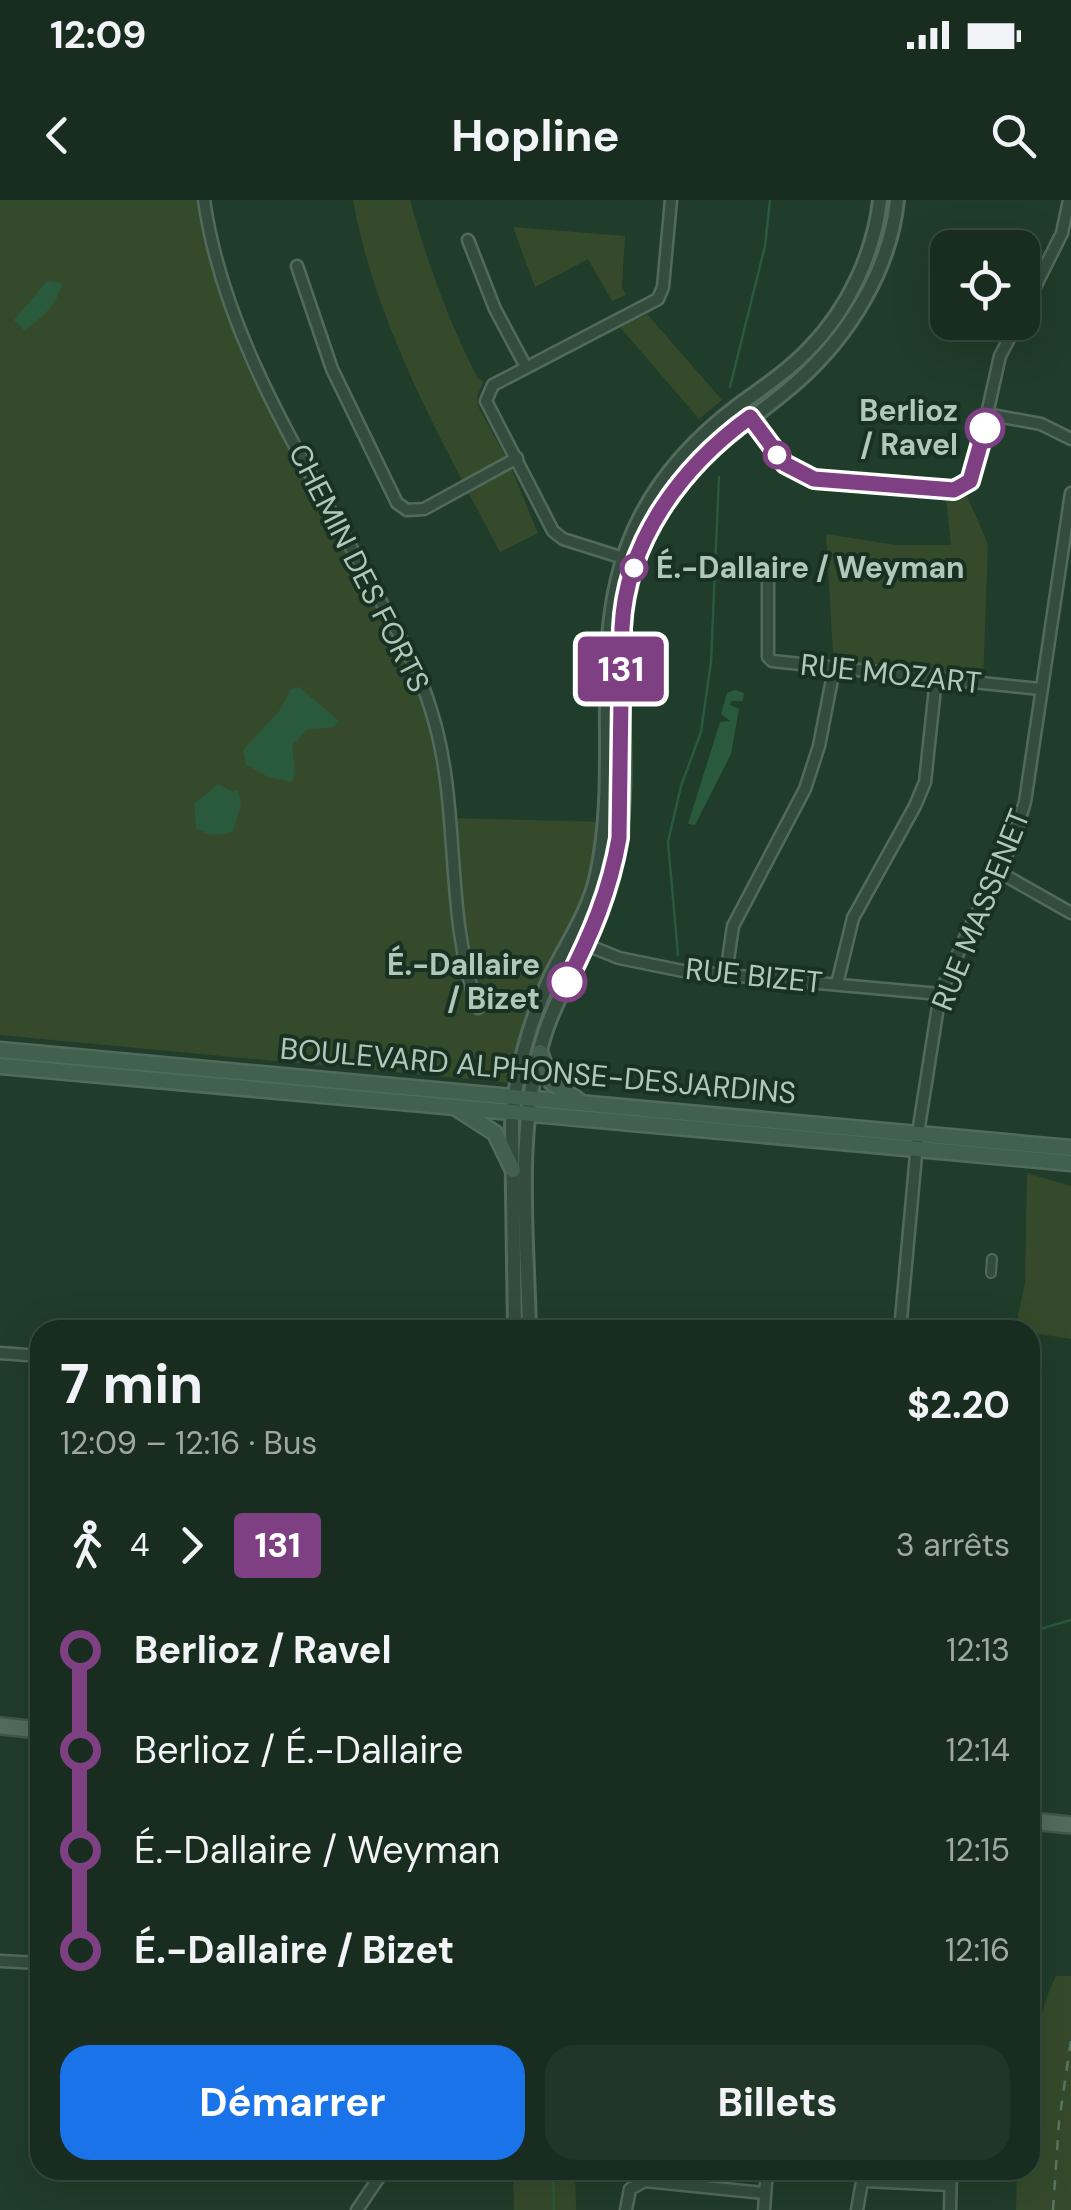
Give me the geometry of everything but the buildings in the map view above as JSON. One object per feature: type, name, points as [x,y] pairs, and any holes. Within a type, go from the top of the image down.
[{"type":"main road","name":"BOULEVARD ALPHONSE-DESJARDINS","points":[[0,1050],[521,1105],[712,1133],[1071,1164]]},
{"type":"main road","points":[[540,1052],[546,1075],[557,1088],[588,1104]]},
{"type":"main road","name":"BOULEVARD ALPHONSE-DESJARDINS","points":[[0,1066],[451,1105],[588,1104],[1071,1148]]},
{"type":"main road","points":[[451,1105],[496,1133],[513,1170]]},
{"type":"main road","points":[[0,1726],[30,1729]]},
{"type":"main road","points":[[1040,1822],[1071,1825]]},
{"type":"street","name":"CHEMIN DES FORTS","points":[[204,200],[224,288],[248,354],[408,649],[432,710],[446,776],[458,928],[478,1008]]},
{"type":"street","points":[[629,560],[558,536],[486,400],[494,385],[658,299],[663,287],[671,200]]},
{"type":"street","points":[[515,1320],[513,1170],[521,1105],[537,1008],[596,881],[606,827],[608,625],[641,516],[667,475],[704,435],[801,357],[836,316],[870,249],[880,200]]},
{"type":"street","points":[[529,1320],[521,1105],[561,994],[608,891],[619,838],[622,621],[629,560],[679,482],[710,450],[795,384],[843,332],[881,265],[897,200]]},
{"type":"street","points":[[1040,277],[1062,233],[1069,200]]},
{"type":"street","points":[[468,240],[495,309],[526,367]]},
{"type":"street","points":[[297,266],[332,370],[397,503],[407,510],[424,509],[518,458]]},
{"type":"street","points":[[740,404],[785,464],[814,479],[954,490],[970,481],[1000,356],[1008,340]]},
{"type":"street","points":[[986,414],[1041,424],[1071,440]]},
{"type":"street","name":"RUE MASSENET","points":[[901,1320],[918,1133],[940,994],[1012,844],[1025,802],[1071,493]]},
{"type":"street","points":[[1057,572],[1071,574]]},
{"type":"street","name":"RUE MOZART","points":[[768,573],[768,656],[772,661],[1040,689]]},
{"type":"street","points":[[726,974],[734,926],[804,789],[819,746],[834,670]]},
{"type":"street","points":[[837,984],[853,918],[925,782],[936,679]]},
{"type":"street","points":[[999,872],[1071,913]]},
{"type":"street","name":"RUE BIZET","points":[[571,938],[619,958],[683,971],[940,994]]},
{"type":"street","points":[[991,1273],[992,1259]]},
{"type":"street","points":[[0,1353],[30,1355]]},
{"type":"street","points":[[0,1961],[30,1962]]},
{"type":"street","points":[[357,2210],[377,2180]]},
{"type":"street","points":[[626,2210],[630,2189],[645,2180],[764,2193]]},
{"type":"street","points":[[764,2210],[766,2180]]},
{"type":"street","points":[[858,2210],[863,2180]]},
{"type":"street","points":[[907,2180],[950,2185]]},
{"type":"street","points":[[950,2180],[950,2210]]},
{"type":"shaded area","points":[[0,200],[202,200],[220,286],[239,349],[409,673],[440,757],[450,818],[606,822],[596,881],[525,1052],[516,1051],[509,1083],[0,1035]]},
{"type":"shaded area","points":[[353,200],[410,200],[448,312],[477,377],[483,382],[477,397],[479,408],[509,463],[538,533],[500,552],[434,425],[394,337],[377,292]]},
{"type":"shaded area","points":[[513,227],[625,236],[622,286],[626,295],[612,301],[588,259],[535,287]]},
{"type":"shaded area","points":[[47,281],[62,283],[57,298],[24,330],[14,320]]},
{"type":"shaded area","points":[[647,314],[722,400],[699,419],[620,327]]},
{"type":"shaded area","points":[[963,487],[988,544],[983,684],[834,669],[826,534],[896,545],[951,545],[945,490]]},
{"type":"shaded area","points":[[299,687],[339,721],[333,727],[306,730],[292,746],[292,782],[268,777],[246,765],[243,750],[280,710],[291,689]]},
{"type":"shaded area","points":[[727,693],[744,693],[743,701],[731,701],[730,705],[739,709],[731,754],[695,825],[688,824],[720,722],[730,721],[721,714]]},
{"type":"shaded area","points":[[218,784],[233,792],[238,790],[241,805],[233,831],[214,835],[196,828],[194,804]]},
{"type":"shaded area","points":[[1027,1173],[1071,1186],[1071,1339],[1040,1334],[1040,1320],[1017,1320],[1025,1283]]},
{"type":"shaded area","points":[[1056,1976],[1071,1976],[1071,2210],[1016,2210],[1017,2180],[1040,2180],[1040,2021]]},
{"type":"shaded area","points":[[513,2180],[575,2180],[576,2210],[514,2210]]},
{"type":"waterway","points":[[730,387],[765,246],[770,200]]},
{"type":"waterway","points":[[678,955],[668,842],[681,786],[701,732],[711,662],[719,477]]},
{"type":"waterway","points":[[1040,1629],[1071,1620]]},
{"type":"waterway","points":[[553,2180],[554,2210]]},
{"type":"railway","points":[[1053,2210],[1059,2122],[1071,2040]]},
{"type":"bus line","name":"131","points":[[567,982],[596,926],[619,838],[622,628],[626,598],[642,546],[679,482],[750,417],[785,464],[814,479],[954,490],[970,481],[985,428]]},
{"type":"place","name":"Berlioz / Ravel","points":[[985,428]]},
{"type":"place","name":"É.-Dallaire / Weyman","points":[[634,568]]},
{"type":"place","name":"É.-Dallaire / Bizet","points":[[567,982]]}]
